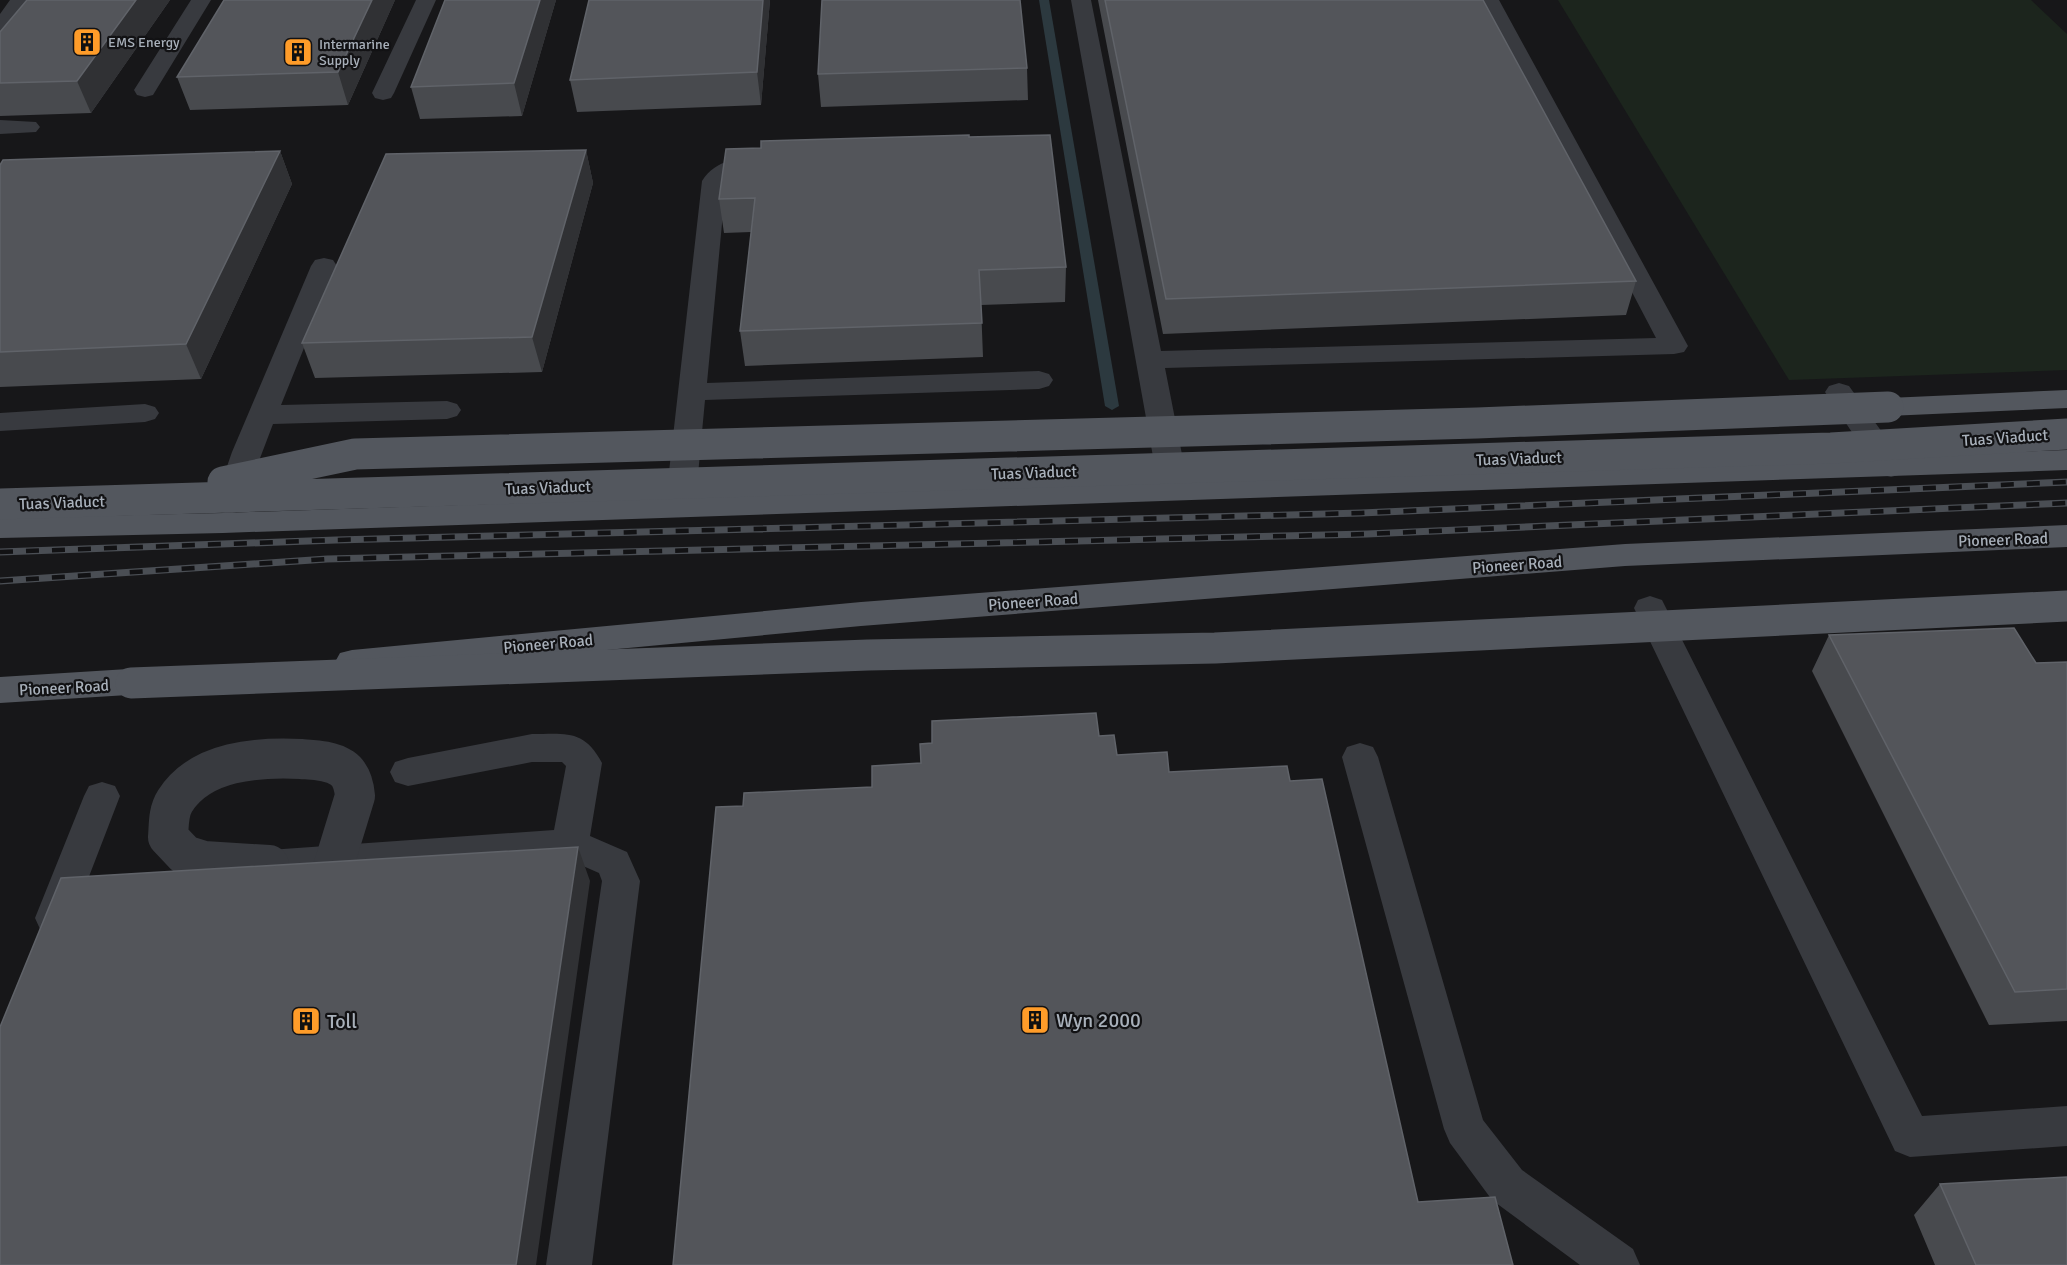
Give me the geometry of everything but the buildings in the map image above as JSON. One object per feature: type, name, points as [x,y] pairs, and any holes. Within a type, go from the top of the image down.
[{"type":"main road","points":[[142,500],[355,454],[1477,423],[2067,399]]},
{"type":"main road","name":"Tuas Viaduct","points":[[0,504],[1831,448],[2067,434]]},
{"type":"main road","points":[[0,528],[223,523],[2067,460]]},
{"type":"main road","name":"Pioneer Road","points":[[0,690],[131,683],[873,613],[1505,564],[1636,555],[2067,536]]},
{"type":"main road","points":[[131,683],[868,655],[1215,648],[2067,606]]},
{"type":"lane","points":[[0,29],[21,0]]},
{"type":"lane","points":[[145,90],[201,0]]},
{"type":"lane","points":[[383,93],[426,0]]},
{"type":"lane","points":[[1081,0],[1174,490]]},
{"type":"lane","points":[[1149,360],[1674,346],[1489,0]]},
{"type":"lane","points":[[0,127],[28,127]]},
{"type":"lane","points":[[680,507],[714,181],[718,175],[734,167],[793,162]]},
{"type":"lane","points":[[223,523],[248,452],[324,266]]},
{"type":"lane","points":[[692,392],[1039,380]]},
{"type":"lane","points":[[1839,392],[1891,467]]},
{"type":"lane","points":[[263,415],[447,410]]},
{"type":"lane","points":[[0,422],[145,413]]},
{"type":"lane","points":[[1650,608],[1911,1137],[2067,1126]]},
{"type":"lane","points":[[408,772],[532,748],[571,748],[584,763],[570,844]]},
{"type":"lane","points":[[1360,757],[1465,1130],[1507,1185],[1617,1265]]},
{"type":"lane","points":[[324,897],[355,796],[354,781],[341,766],[318,759],[237,762],[196,781],[171,808],[168,837],[185,855],[204,861],[269,865],[570,844],[614,863],[621,880],[569,1265]]},
{"type":"lane","points":[[42,947],[102,796]]},
{"type":"shaded area","points":[[1558,0],[2031,0],[2067,34],[2067,370],[1789,380]]},
{"type":"waterway","points":[[1044,0],[1112,406]]},
{"type":"railway","points":[[0,552],[336,540],[1361,513],[2067,482]]},
{"type":"railway","points":[[0,581],[327,559],[1367,534],[2067,503]]},
{"type":"place","name":"EMS Energy","points":[[87,42]]},
{"type":"place","name":"Intermarine Supply","points":[[298,52]]},
{"type":"place","name":"Wyn 2000","points":[[1035,1020]]},
{"type":"place","name":"Toll","points":[[306,1021]]}]
